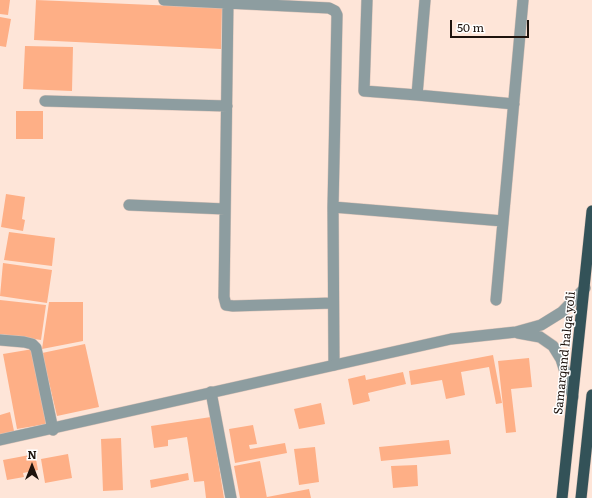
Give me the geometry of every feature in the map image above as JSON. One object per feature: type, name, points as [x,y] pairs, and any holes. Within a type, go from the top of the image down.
[{"type":"highway","name":"Samarqand halqa yoʻli","points":[[562,498],[592,212]]},
{"type":"highway","points":[[581,498],[592,395]]},
{"type":"street","points":[[164,0],[329,8],[337,15],[333,207],[334,365]]},
{"type":"street","points":[[367,0],[364,91],[514,104]]},
{"type":"street","points":[[417,95],[425,0]]},
{"type":"street","points":[[496,300],[524,0]]},
{"type":"street","points":[[228,2],[224,296],[226,305],[333,303]]},
{"type":"street","points":[[45,101],[227,106]]},
{"type":"street","points":[[130,206],[225,209]]},
{"type":"street","points":[[333,207],[503,221]]},
{"type":"street","points":[[0,440],[53,430],[211,392],[451,339],[516,332],[541,325],[562,312],[585,288]]},
{"type":"street","points":[[516,332],[540,337],[553,346],[562,359],[573,399]]},
{"type":"street","points":[[0,340],[24,342],[32,344],[36,348],[53,430]]},
{"type":"street","points":[[211,392],[231,498]]},
{"type":"building","points":[[0,0],[10,0],[8,15],[0,14]]},
{"type":"building","points":[[36,0],[222,8],[221,49],[34,40]]},
{"type":"building","points":[[0,17],[11,19],[6,47],[0,46]]},
{"type":"building","points":[[25,46],[73,47],[72,91],[23,89]]},
{"type":"building","points":[[16,111],[43,111],[43,139],[16,139]]},
{"type":"building","points":[[6,194],[25,197],[22,219],[25,220],[23,231],[1,227]]},
{"type":"building","points":[[9,232],[55,238],[52,266],[4,260]]},
{"type":"building","points":[[3,263],[52,270],[47,303],[0,296]]},
{"type":"building","points":[[0,300],[46,305],[41,340],[0,334]]},
{"type":"building","points":[[49,302],[83,302],[83,341],[42,349]]},
{"type":"building","points":[[85,344],[99,407],[57,416],[42,353]]},
{"type":"building","points":[[33,349],[46,424],[17,429],[3,354]]},
{"type":"building","points":[[493,355],[502,403],[496,404],[489,367],[461,372],[465,395],[446,399],[442,380],[411,385],[409,371]]},
{"type":"building","points":[[529,358],[532,387],[511,389],[516,432],[506,433],[498,361]]},
{"type":"building","points":[[403,372],[406,384],[368,393],[370,401],[353,405],[348,379],[365,375],[366,380]]},
{"type":"building","points":[[321,403],[325,424],[299,429],[294,409]]},
{"type":"building","points":[[10,412],[14,431],[0,435],[0,415]]},
{"type":"building","points":[[211,417],[224,498],[206,498],[204,481],[194,482],[187,437],[168,440],[168,446],[154,448],[151,426]]},
{"type":"building","points":[[253,425],[257,444],[249,445],[250,449],[285,443],[287,453],[235,463],[229,429]]},
{"type":"building","points":[[121,438],[123,490],[103,491],[101,439]]},
{"type":"building","points":[[449,440],[451,454],[381,461],[379,447]]},
{"type":"building","points":[[315,447],[319,482],[299,485],[294,449]]},
{"type":"building","points":[[35,454],[38,470],[23,473],[24,477],[7,480],[3,460]]},
{"type":"building","points":[[68,454],[72,478],[45,483],[41,459]]},
{"type":"building","points":[[260,461],[267,498],[240,498],[234,466]]},
{"type":"building","points":[[417,465],[418,486],[393,488],[391,466]]},
{"type":"building","points":[[188,473],[189,480],[151,488],[150,480]]},
{"type":"building","points":[[309,489],[311,498],[267,498],[267,497]]}]
